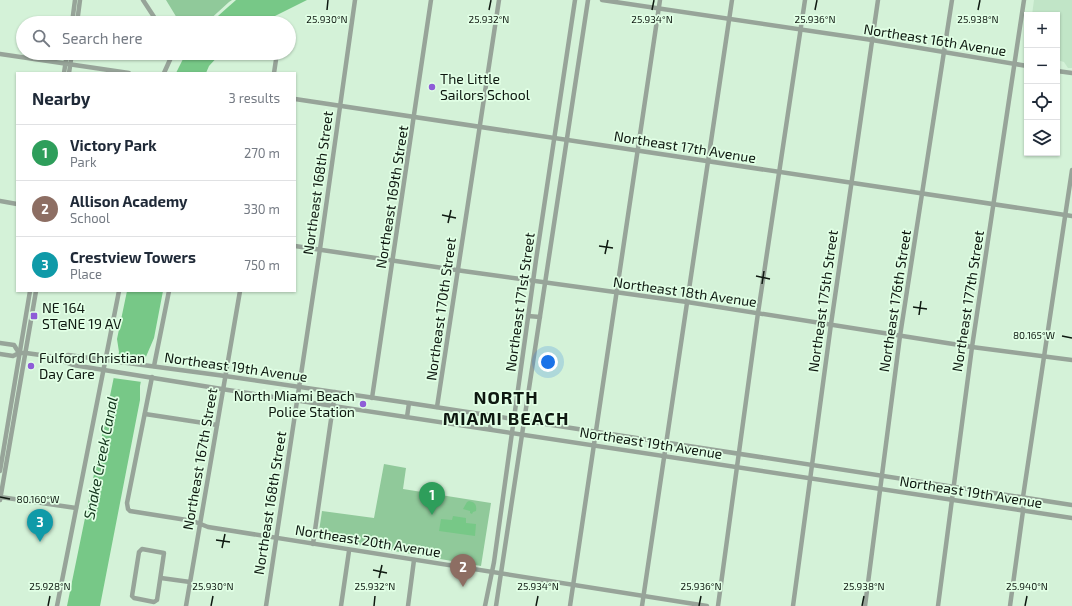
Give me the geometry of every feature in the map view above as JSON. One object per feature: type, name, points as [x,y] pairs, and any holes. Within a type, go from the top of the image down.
[{"type":"street","points":[[73,16],[75,0]]},
{"type":"street","points":[[78,16],[80,0]]},
{"type":"street","points":[[143,0],[153,16]]},
{"type":"street","name":"Northeast 168th Street","points":[[266,606],[320,249],[355,0]]},
{"type":"street","name":"Northeast 169th Street","points":[[372,398],[415,117],[431,0]]},
{"type":"street","name":"Northeast 170th Street","points":[[437,407],[499,0]]},
{"type":"street","name":"Northeast 171st Street","points":[[485,606],[492,572],[513,433],[528,316],[575,0]]},
{"type":"street","name":"Northeast 171st Street","points":[[496,606],[588,0]]},
{"type":"street","name":"Northeast 16th Avenue","points":[[602,0],[944,51],[1024,66]]},
{"type":"street","points":[[570,606],[660,0]]},
{"type":"street","points":[[642,606],[732,0]]},
{"type":"street","points":[[718,606],[736,467],[778,172],[805,0]]},
{"type":"street","name":"Northeast 175th Street","points":[[793,606],[809,478],[878,0]]},
{"type":"street","name":"Northeast 176th Street","points":[[865,606],[900,336],[952,0]]},
{"type":"street","name":"Northeast 177th Street","points":[[938,606],[972,347],[994,205],[1013,64],[1024,0]]},
{"type":"street","points":[[0,54],[16,56]]},
{"type":"street","points":[[41,60],[122,72]]},
{"type":"street","points":[[68,60],[69,72]]},
{"type":"street","points":[[64,72],[69,60]]},
{"type":"street","points":[[164,72],[170,60]]},
{"type":"street","points":[[274,72],[276,60]]},
{"type":"street","points":[[1060,71],[1072,73]]},
{"type":"street","name":"Northeast 17th Avenue","points":[[296,99],[1072,216]]},
{"type":"street","points":[[1010,606],[1044,356],[1072,170]]},
{"type":"street","points":[[0,201],[16,204]]},
{"type":"street","name":"Northeast 18th Avenue","points":[[296,246],[687,302],[972,347],[1072,360]]},
{"type":"street","points":[[0,471],[30,292]]},
{"type":"street","points":[[36,292],[0,498],[76,508]]},
{"type":"street","points":[[57,606],[119,292]]},
{"type":"street","points":[[154,366],[169,292]]},
{"type":"street","name":"Northeast 167th Street","points":[[186,606],[240,292]]},
{"type":"street","points":[[528,316],[540,317]]},
{"type":"street","points":[[0,343],[14,345],[20,353]]},
{"type":"street","name":"Northeast 19th Avenue","points":[[0,354],[13,356],[20,353],[26,353],[62,358],[68,355],[106,359],[437,407],[1072,505]]},
{"type":"street","name":"Northeast 19th Avenue","points":[[62,358],[66,362],[73,365],[223,389],[1072,518]]},
{"type":"street","points":[[521,372],[532,374]]},
{"type":"street","points":[[152,377],[145,414],[217,425]]},
{"type":"street","points":[[312,544],[335,392]]},
{"type":"street","points":[[13,394],[18,395]]},
{"type":"street","points":[[407,417],[409,403]]},
{"type":"street","name":"Northeast 20th Avenue","points":[[145,414],[127,503],[128,509],[134,512],[200,523],[208,527],[349,551],[573,584],[707,606]]},
{"type":"street","points":[[490,429],[492,416]]},
{"type":"street","points":[[142,549],[164,553],[160,578],[155,602],[132,598],[140,550],[142,549]]},
{"type":"street","points":[[341,606],[349,551]]},
{"type":"street","points":[[408,606],[414,560]]},
{"type":"street","points":[[160,578],[190,582]]},
{"type":"shaded area","points":[[166,0],[232,0],[214,16],[176,16]]},
{"type":"shaded area","points":[[1034,0],[1072,0],[1072,68],[1068,68],[1064,62],[1060,61],[1060,12],[1032,12]]},
{"type":"shaded area","points":[[384,464],[406,468],[403,489],[491,503],[481,566],[318,538],[322,511],[374,518]]},
{"type":"water","points":[[236,0],[307,0],[275,16],[218,16]]},
{"type":"water","points":[[182,60],[215,60],[209,66],[206,72],[176,72]]},
{"type":"water","name":"Snake Creek Canal","points":[[127,292],[163,292],[154,338],[145,359],[140,386],[140,400],[100,606],[67,606],[119,352],[117,339]]},
{"type":"water","points":[[469,501],[476,505],[476,511],[472,514],[470,511],[463,509]]},
{"type":"water","points":[[453,516],[466,518],[466,523],[476,524],[475,536],[439,531],[441,519],[452,520]]},
{"type":"pier","points":[[117,354],[146,359],[142,382],[113,378]]},
{"type":"place","name":"The Little Sailors School","points":[[432,87]]},
{"type":"place","name":"NE 164 ST@NE 19 AV","points":[[34,316]]},
{"type":"place","name":"Fulford Christian Day Care","points":[[31,366]]},
{"type":"place","name":"North Miami Beach Police Station","points":[[363,404]]},
{"type":"place","name":"Victory Park","points":[[432,515]]},
{"type":"place","name":"Crestview Towers","points":[[40,542]]},
{"type":"place","name":"Allison Academy","points":[[463,587]]},
{"type":"district","name":"NORTH MIAMI BEACH","points":[[506,408]]}]
